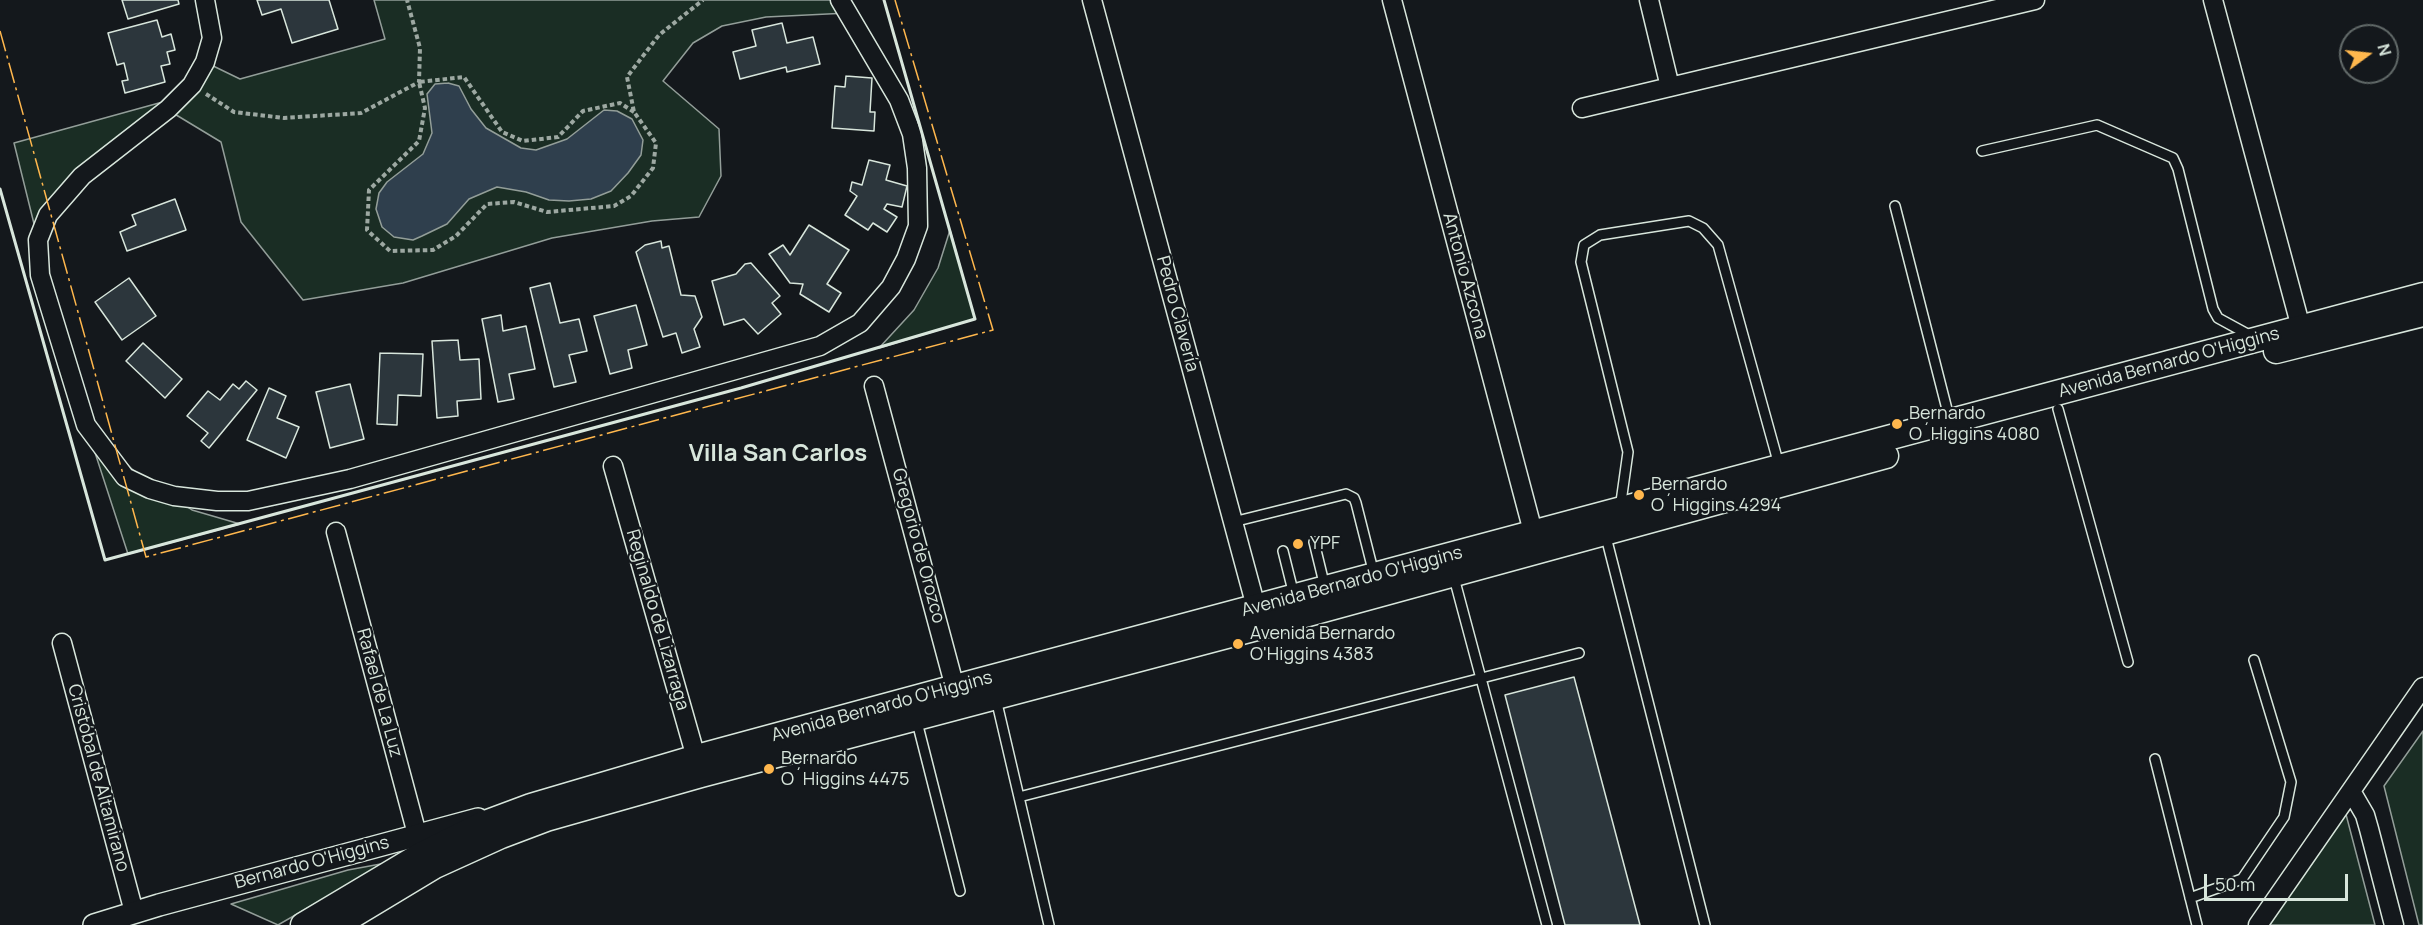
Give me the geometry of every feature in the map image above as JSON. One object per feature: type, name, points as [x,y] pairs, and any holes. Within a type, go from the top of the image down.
[{"type":"main road","name":"Avenida Bernardo O'Higgins","points":[[1609,519],[1813,467],[2302,336],[2423,295]]},
{"type":"main road","name":"Avenida Bernardo O'Higgins","points":[[337,925],[435,866],[501,836],[699,766],[1536,542],[1779,467],[1813,467],[1950,421],[2056,401],[2258,339],[2302,336],[2423,314]]},
{"type":"main road","name":"Avenida Bernardo O'Higgins","points":[[303,925],[419,844],[531,806],[916,718],[958,697],[996,697],[1258,618],[1295,598],[1326,589],[1374,576],[1451,565]]},
{"type":"street","points":[[206,0],[212,38],[205,62],[192,85],[168,109],[82,176],[48,215],[38,240],[40,275],[86,425],[125,477],[150,489],[174,496],[217,501],[248,501],[350,479],[820,346],[860,323],[891,287],[906,259],[918,226],[917,168],[912,134],[899,100],[840,0]]},
{"type":"street","name":"Pedro Clavería","points":[[1092,0],[1258,618]]},
{"type":"street","name":"Antonio Azcona","points":[[1392,0],[1536,542]]},
{"type":"street","points":[[1649,0],[1670,87]]},
{"type":"street","points":[[1582,108],[2035,0]]},
{"type":"street","points":[[2213,0],[2302,336]]},
{"type":"street","name":"Gregorio de Orozco","points":[[874,386],[958,697]]},
{"type":"street","name":"Reginaldo de Lizarraga","points":[[613,465],[699,766]]},
{"type":"street","name":"Rafael de La Luz","points":[[336,532],[419,844]]},
{"type":"street","name":"Cristóbal de Altamirano","points":[[62,643],[134,912]]},
{"type":"street","points":[[2258,925],[2423,687]]},
{"type":"street","points":[[2351,791],[2365,815],[2394,925]]},
{"type":"street","name":"Bernardo O'Higgins","points":[[94,925],[134,912],[161,915],[419,844]]},
{"type":"lane","points":[[1982,151],[2097,125],[2173,158],[2178,169],[2213,309],[2218,318],[2258,339]]},
{"type":"lane","points":[[1895,206],[1950,421]]},
{"type":"lane","points":[[1705,925],[1609,519],[1628,452],[1581,262],[1584,245],[1600,236],[1689,221],[1703,228],[1718,245],[1779,467]]},
{"type":"lane","points":[[2056,401],[2128,662]]},
{"type":"lane","points":[[1233,522],[1340,494],[1354,498],[1374,576]]},
{"type":"lane","points":[[1303,504],[1306,514]]},
{"type":"lane","points":[[1272,512],[1275,523]]},
{"type":"lane","points":[[1314,542],[1326,589]]},
{"type":"lane","points":[[1283,551],[1295,598]]},
{"type":"lane","points":[[1451,565],[1547,925]]},
{"type":"lane","points":[[1019,797],[1579,653]]},
{"type":"lane","points":[[2190,898],[2242,879],[2283,817],[2291,782],[2254,660]]},
{"type":"lane","points":[[996,697],[1049,925]]},
{"type":"lane","points":[[916,718],[960,891]]},
{"type":"lane","points":[[2155,759],[2197,925]]},
{"type":"path","points":[[192,85],[234,112],[284,118],[361,113],[419,82],[464,77],[502,132],[523,141],[558,137],[584,111],[621,103],[634,112],[656,143],[653,168],[631,196],[614,206],[547,212],[514,202],[488,204],[456,236],[433,250],[390,251],[367,230],[369,190],[419,141],[424,108],[419,82],[420,48],[407,0]]},
{"type":"path","points":[[634,112],[627,77],[659,35],[703,0]]},
{"type":"green space","points":[[374,0],[840,0],[848,13],[766,17],[722,26],[693,43],[663,81],[719,129],[721,176],[699,217],[652,221],[552,238],[403,283],[303,300],[241,222],[221,142],[168,110],[82,176],[38,240],[14,143],[177,98],[205,62],[240,79],[385,39]]},
{"type":"green space","points":[[950,230],[975,319],[879,348],[914,310],[938,268]]},
{"type":"green space","points":[[86,425],[135,472],[192,510],[240,524],[128,554]]},
{"type":"green space","points":[[2423,731],[2423,925],[2419,925],[2384,786]]},
{"type":"green space","points":[[2343,803],[2375,925],[2258,925]]},
{"type":"green space","points":[[386,863],[278,925],[231,904],[348,870]]},
{"type":"water","points":[[448,83],[459,86],[471,109],[486,128],[521,148],[536,150],[567,139],[604,110],[617,111],[632,119],[643,140],[641,155],[611,191],[591,199],[549,200],[526,192],[497,187],[469,199],[447,224],[413,240],[394,237],[382,227],[376,209],[379,193],[387,182],[423,154],[432,133],[427,94],[435,84]]},
{"type":"building","points":[[122,0],[178,0],[179,4],[128,19]]},
{"type":"building","points":[[257,0],[329,0],[338,29],[292,43],[281,9],[262,15]]},
{"type":"building","points":[[157,20],[162,37],[171,34],[175,50],[167,52],[170,64],[161,66],[165,82],[125,93],[122,81],[128,80],[124,63],[117,65],[108,33]]},
{"type":"building","points":[[782,23],[787,43],[813,37],[820,64],[787,72],[786,67],[740,79],[733,52],[756,46],[752,30]]},
{"type":"building","points":[[846,76],[872,78],[870,112],[875,112],[874,131],[832,128],[835,86],[845,87]]},
{"type":"building","points":[[869,160],[890,165],[886,180],[907,186],[902,207],[887,204],[884,209],[897,217],[887,232],[873,223],[868,230],[845,215],[857,196],[850,191],[852,182],[862,185]]},
{"type":"building","points":[[175,199],[186,230],[127,251],[120,232],[136,225],[132,215]]},
{"type":"building","points":[[809,225],[849,250],[827,284],[841,293],[829,312],[800,294],[803,284],[790,283],[769,254],[783,245],[790,255]]},
{"type":"building","points":[[661,241],[662,248],[669,246],[681,295],[695,296],[702,317],[694,329],[700,347],[682,353],[676,333],[663,337],[636,252],[645,245]]},
{"type":"building","points":[[751,263],[780,296],[772,303],[781,314],[758,334],[744,319],[724,325],[712,281],[736,274],[745,264]]},
{"type":"building","points":[[129,278],[156,316],[122,340],[95,302]]},
{"type":"building","points":[[550,283],[560,323],[579,319],[587,351],[569,355],[576,382],[554,387],[530,288]]},
{"type":"building","points":[[636,305],[647,345],[628,350],[632,368],[610,374],[594,316]]},
{"type":"building","points":[[501,315],[503,331],[526,326],[535,369],[509,374],[514,399],[498,402],[482,319]]},
{"type":"building","points":[[458,340],[460,360],[479,359],[481,399],[457,401],[458,416],[437,418],[432,341]]},
{"type":"building","points":[[143,343],[182,379],[165,398],[126,361]]},
{"type":"building","points":[[380,353],[423,354],[421,396],[398,395],[397,425],[377,424]]},
{"type":"building","points":[[246,381],[257,390],[209,448],[201,441],[208,433],[187,416],[208,391],[220,400],[233,384],[239,389]]},
{"type":"building","points":[[350,384],[364,439],[330,448],[316,392]]},
{"type":"building","points":[[269,388],[286,396],[277,418],[299,427],[286,458],[247,440]]},
{"type":"building","points":[[1574,677],[1640,925],[1565,925],[1505,695]]},
{"type":"wall","points":[[0,189],[105,560],[741,388],[975,319],[884,0]]},
{"type":"power","points":[[0,31],[146,557],[993,330],[895,0]]},
{"type":"place","name":"Bernardo O´Higgins 4080","points":[[1897,424]]},
{"type":"place","name":"Bernardo O´Higgins 4294","points":[[1639,495]]},
{"type":"place","name":"YPF","points":[[1298,544]]},
{"type":"place","name":"Avenida Bernardo O'Higgins 4383","points":[[1238,644]]},
{"type":"place","name":"Bernardo O´Higgins 4475","points":[[769,769]]},
{"type":"district","name":"Villa San Carlos","points":[[778,454]]}]
